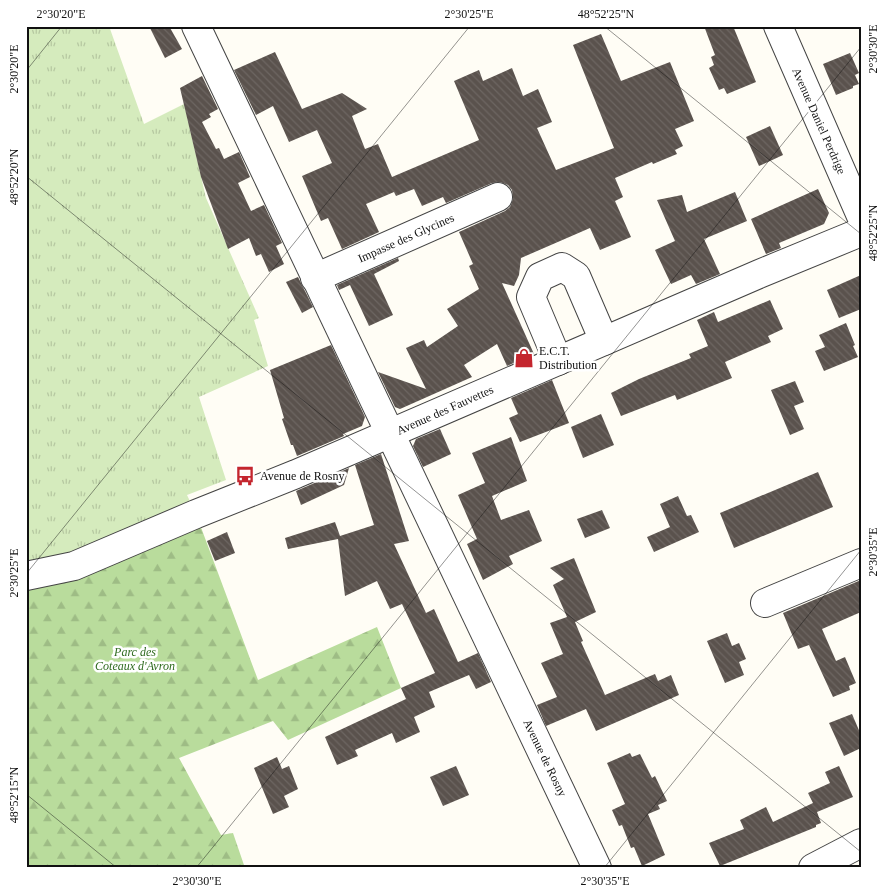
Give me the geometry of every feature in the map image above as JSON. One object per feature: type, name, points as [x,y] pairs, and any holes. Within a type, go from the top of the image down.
[{"type":"street","name":"Avenue de Rosny","points":[[196,26],[314,278],[391,434],[597,868]]},
{"type":"street","name":"Avenue Daniel Perdrige","points":[[778,26],[861,216]]},
{"type":"street","name":"Impasse des Glycines","points":[[314,278],[498,197]]},
{"type":"street","name":"Avenue des Fauvettes","points":[[26,576],[74,566],[391,434],[821,247],[861,232]]},
{"type":"street","points":[[558,361],[531,297],[540,277],[562,267],[576,276],[604,341]]},
{"type":"street","points":[[765,603],[861,563]]},
{"type":"street","points":[[813,868],[861,843]]},
{"type":"green space","points":[[26,26],[109,26],[144,124],[184,104],[206,198],[259,318],[254,320],[268,366],[199,397],[226,480],[187,495],[196,514],[26,576]]},
{"type":"green space","name":"Parc des Coteaux d'Avron","points":[[196,514],[258,680],[377,627],[401,688],[288,740],[273,721],[179,758],[221,835],[233,833],[245,868],[26,868],[26,576]]},
{"type":"building","points":[[149,26],[169,26],[182,49],[165,58]]},
{"type":"building","points":[[704,26],[733,26],[756,82],[727,94],[724,88],[719,90],[709,68],[714,65],[711,57],[715,55]]},
{"type":"building","points":[[601,34],[621,81],[670,62],[694,121],[675,129],[683,146],[675,150],[677,154],[653,164],[652,162],[615,178],[623,197],[615,201],[631,237],[600,250],[590,228],[521,258],[519,275],[514,286],[502,283],[534,354],[507,366],[497,344],[464,365],[472,377],[400,409],[395,407],[378,372],[426,389],[406,348],[424,340],[427,347],[458,326],[447,309],[479,289],[469,266],[473,264],[459,232],[505,211],[510,207],[513,199],[512,190],[508,185],[500,182],[492,183],[446,203],[443,197],[422,206],[414,189],[396,196],[394,192],[366,204],[379,232],[342,249],[328,218],[321,221],[302,176],[332,163],[317,130],[289,142],[273,106],[256,115],[234,70],[275,52],[302,109],[342,93],[367,109],[352,116],[365,149],[378,144],[392,177],[479,140],[454,81],[479,70],[483,81],[512,68],[523,96],[538,89],[552,122],[537,128],[556,170],[614,148],[573,45]]},
{"type":"building","points":[[850,53],[859,73],[855,75],[859,84],[836,95],[823,64]]},
{"type":"building","points":[[202,76],[218,109],[209,114],[211,117],[202,122],[216,149],[219,148],[224,159],[239,152],[250,177],[238,183],[251,211],[264,205],[282,243],[276,246],[284,264],[269,272],[261,254],[256,256],[249,238],[228,249],[201,177],[180,88]]},
{"type":"building","points":[[770,126],[783,155],[759,166],[746,137]]},
{"type":"building","points":[[818,189],[829,213],[824,224],[779,243],[781,248],[766,254],[751,219]]},
{"type":"building","points":[[735,192],[747,221],[704,239],[720,274],[696,284],[691,275],[671,284],[655,250],[675,241],[657,200],[682,195],[687,212]]},
{"type":"building","points":[[398,258],[399,261],[374,274],[393,315],[369,326],[350,285],[339,290],[337,285]]},
{"type":"building","points":[[861,275],[861,309],[839,318],[827,290]]},
{"type":"building","points":[[298,277],[313,307],[302,313],[286,282]]},
{"type":"building","points":[[770,300],[783,329],[768,336],[771,342],[725,362],[732,378],[677,400],[675,395],[621,416],[611,393],[639,379],[691,358],[689,354],[708,346],[697,320],[714,312],[718,322]]},
{"type":"building","points":[[846,323],[858,357],[824,371],[815,351],[825,347],[819,335]]},
{"type":"building","points":[[331,345],[365,417],[362,426],[343,434],[344,436],[297,456],[282,419],[284,418],[270,370]]},
{"type":"building","points":[[552,380],[569,423],[520,442],[509,418],[518,414],[511,398]]},
{"type":"building","points":[[795,381],[804,402],[794,406],[804,429],[790,435],[771,390]]},
{"type":"building","points":[[601,414],[614,445],[583,458],[571,427]]},
{"type":"building","points":[[440,429],[451,454],[423,467],[413,446],[416,439]]},
{"type":"building","points":[[511,437],[527,481],[492,496],[501,520],[529,510],[542,541],[509,556],[513,564],[483,580],[467,544],[477,539],[458,495],[485,483],[472,453]]},
{"type":"building","points":[[381,454],[409,541],[394,544],[426,613],[434,609],[458,662],[478,653],[491,682],[476,689],[469,675],[429,692],[435,707],[414,717],[420,732],[396,743],[392,733],[355,750],[358,756],[337,765],[325,737],[406,699],[401,688],[435,673],[402,604],[390,609],[377,581],[345,596],[338,539],[288,549],[285,538],[335,522],[340,536],[374,525],[355,465]]},
{"type":"building","points":[[349,468],[344,485],[301,505],[296,491]]},
{"type":"building","points":[[818,472],[833,507],[734,548],[720,513]]},
{"type":"building","points":[[678,496],[687,516],[691,515],[699,532],[654,552],[647,537],[670,527],[660,504]]},
{"type":"building","points":[[602,510],[610,528],[585,538],[577,519]]},
{"type":"building","points":[[227,532],[235,553],[215,561],[207,541]]},
{"type":"building","points":[[574,558],[596,612],[575,622],[583,641],[581,642],[605,695],[655,674],[658,681],[671,675],[679,695],[596,731],[586,709],[546,726],[537,705],[557,697],[541,663],[563,654],[550,623],[567,617],[553,585],[564,579],[550,568]]},
{"type":"building","points":[[861,580],[861,612],[822,629],[836,661],[845,657],[856,683],[849,686],[850,690],[833,697],[809,645],[798,649],[783,613]]},
{"type":"building","points":[[727,633],[732,646],[739,643],[746,659],[739,662],[744,675],[725,683],[707,641]]},
{"type":"building","points":[[852,714],[861,735],[861,748],[844,756],[829,723]]},
{"type":"building","points":[[630,753],[632,757],[640,754],[652,778],[655,776],[667,801],[658,805],[660,809],[648,814],[665,855],[642,866],[634,847],[631,848],[622,825],[619,826],[612,810],[625,804],[607,763]]},
{"type":"building","points":[[277,757],[282,769],[289,766],[298,789],[284,796],[289,807],[273,814],[254,768]]},
{"type":"building","points":[[456,766],[469,795],[443,806],[430,777]]},
{"type":"building","points":[[839,766],[853,797],[817,812],[821,823],[816,825],[816,827],[720,866],[709,843],[744,829],[740,820],[766,807],[773,822],[813,803],[808,793],[830,783],[825,772]]},
{"type":"place","name":"E.C.T. Distribution","points":[[524,358]]},
{"type":"place","name":"Avenue de Rosny","points":[[245,476]]}]
